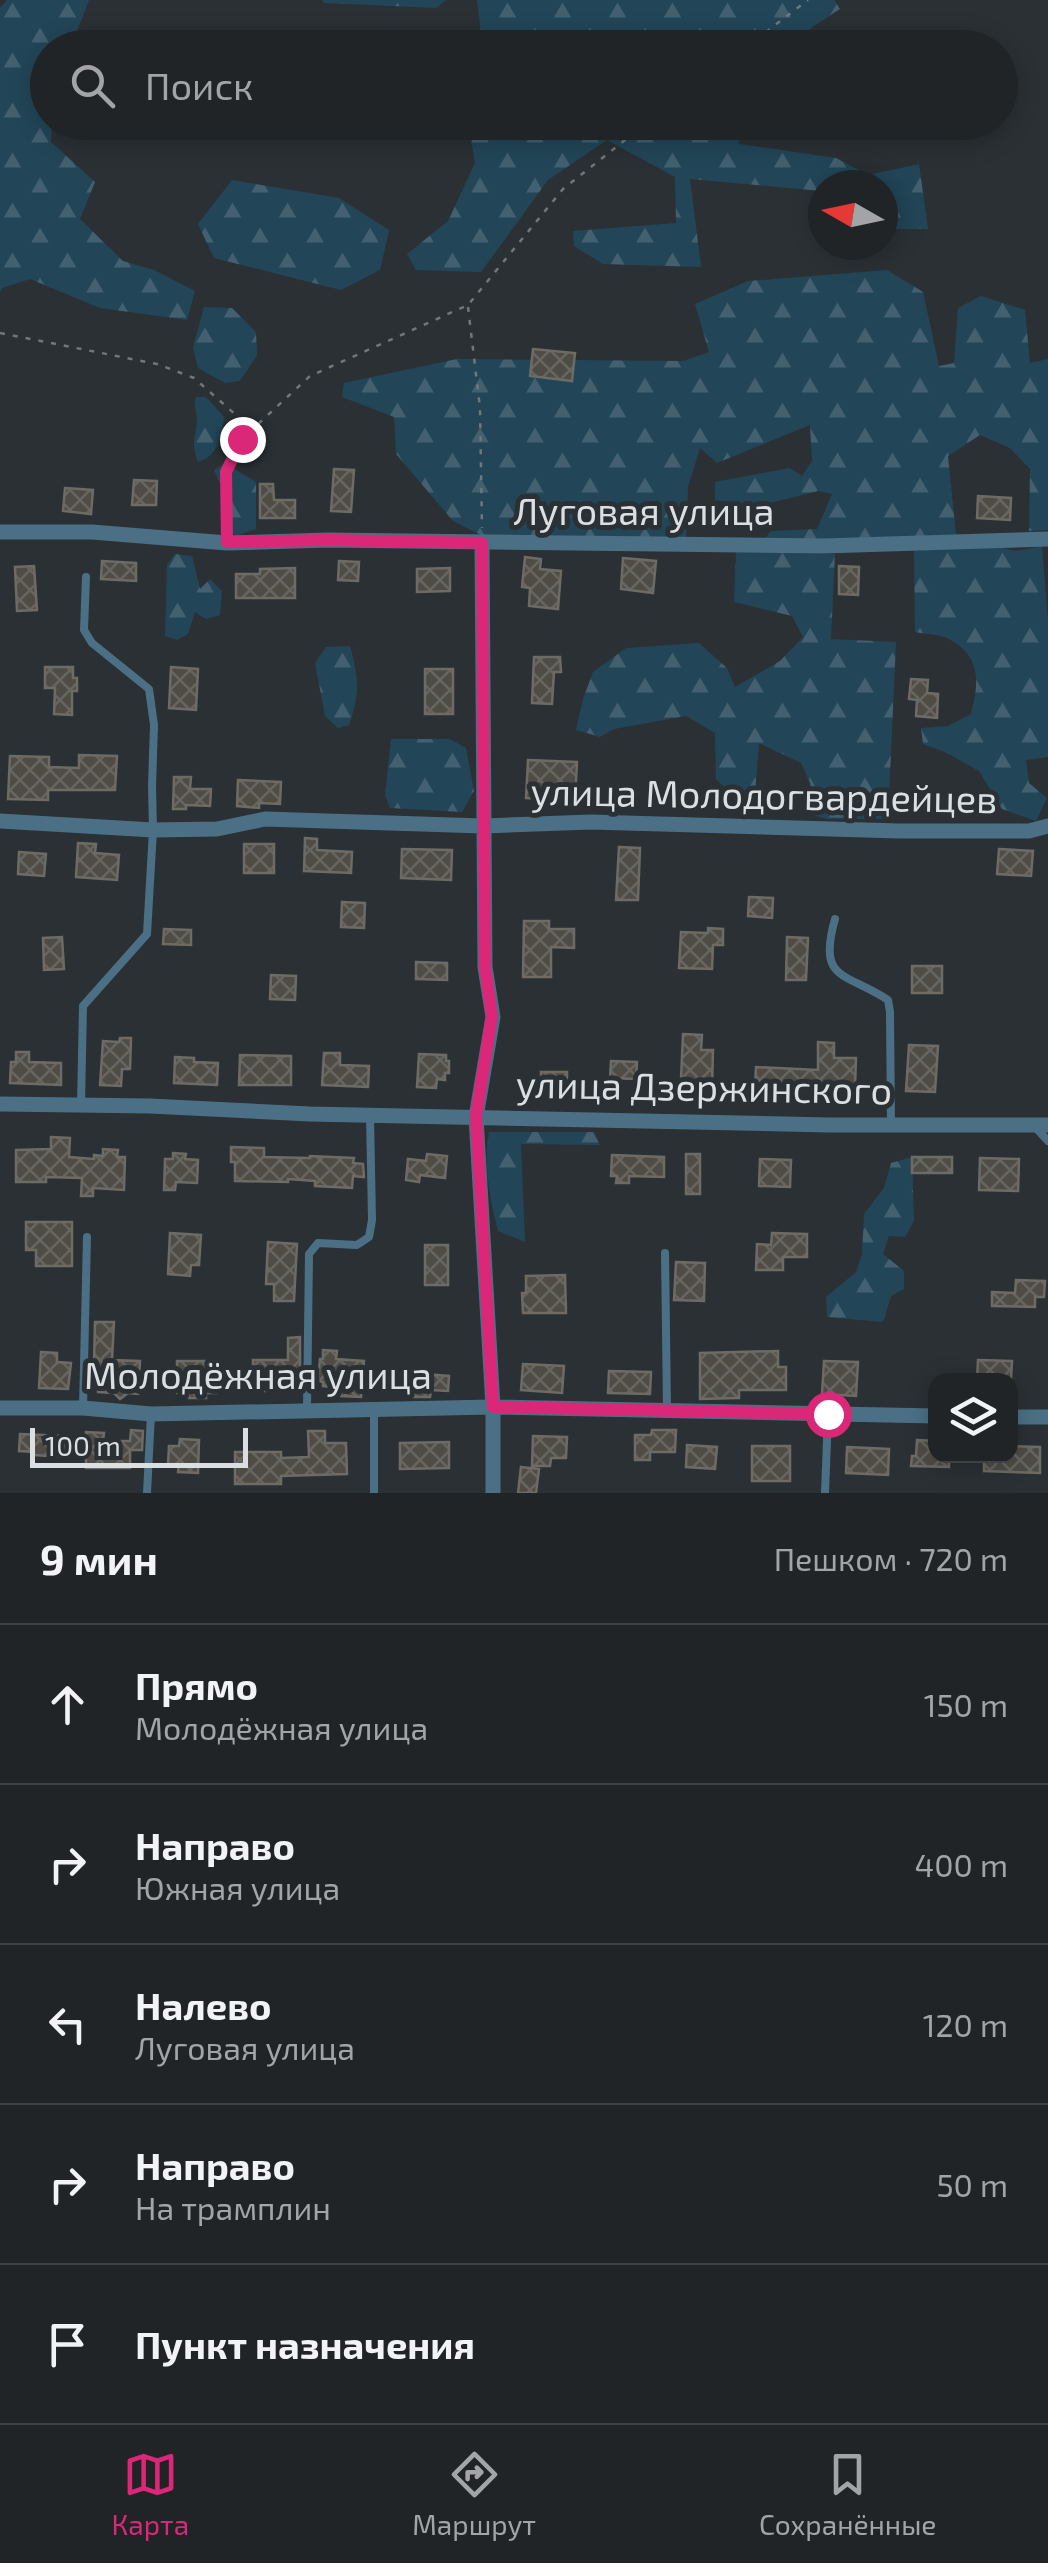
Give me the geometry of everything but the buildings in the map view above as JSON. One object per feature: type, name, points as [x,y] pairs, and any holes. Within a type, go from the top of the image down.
[{"type":"street","name":"Луговая улица","points":[[0,532],[92,532],[227,542],[823,546],[1048,539]]},
{"type":"street","points":[[482,543],[485,967],[492,1016],[476,1116],[493,1407],[493,1493]]},
{"type":"street","name":"улица Молодогвардейцев","points":[[0,821],[153,830],[217,829],[265,819],[483,826],[591,822],[973,831],[1029,831],[1048,826]]},
{"type":"street","name":"улица Дзержинского","points":[[0,1104],[370,1115],[1040,1125]]},
{"type":"street","name":"Молодёжная улица","points":[[0,1408],[83,1408],[151,1414],[493,1407],[928,1416]]},
{"type":"street","points":[[1018,1417],[1048,1417]]},
{"type":"lane","points":[[81,1105],[83,1006],[148,934],[153,830],[154,724],[149,689],[92,643],[84,630],[86,577]]},
{"type":"lane","points":[[834,919],[828,943],[831,962],[840,975],[888,1000],[890,1125]]},
{"type":"lane","points":[[307,1410],[309,1254],[318,1243],[357,1245],[369,1236],[370,1115]]},
{"type":"lane","points":[[1040,1125],[1048,1141]]},
{"type":"lane","points":[[83,1408],[88,1237]]},
{"type":"lane","points":[[665,1253],[667,1410]]},
{"type":"lane","points":[[374,1410],[374,1493]]},
{"type":"lane","points":[[147,1493],[151,1414]]},
{"type":"lane","points":[[824,1493],[828,1414]]},
{"type":"path","points":[[769,30],[808,0]]},
{"type":"path","points":[[227,542],[226,472],[242,439],[310,376],[468,305],[562,189],[625,140]]},
{"type":"path","points":[[468,305],[480,408],[482,543]]},
{"type":"path","points":[[0,333],[157,364],[194,378],[236,415],[242,439]]},
{"type":"green space","points":[[7,0],[89,0],[78,30],[30,30],[30,140],[51,140],[95,182],[80,219],[123,261],[154,270],[195,291],[187,320],[100,308],[30,279],[2,288],[0,293],[0,8]]},
{"type":"green space","points":[[322,0],[446,0],[436,8]]},
{"type":"green space","points":[[477,0],[834,0],[840,9],[808,30],[481,30]]},
{"type":"green space","points":[[471,140],[607,140],[548,180],[481,272],[416,270],[407,254],[448,221],[475,163]]},
{"type":"green space","points":[[607,140],[738,140],[739,144],[836,158],[859,170],[808,170],[808,190],[690,179],[701,267],[603,264],[574,246],[573,231],[676,223],[675,177]]},
{"type":"green space","points":[[919,164],[928,229],[898,229],[898,170],[891,170]]},
{"type":"green space","points":[[232,180],[339,198],[389,230],[380,270],[341,290],[214,258],[198,224]]},
{"type":"green space","points":[[887,270],[923,292],[939,366],[954,363],[958,308],[981,296],[1025,310],[1030,363],[1048,359],[1048,530],[1029,531],[1030,469],[1010,448],[980,435],[948,456],[956,535],[761,543],[771,531],[817,529],[832,494],[818,491],[754,507],[715,500],[715,482],[790,468],[802,476],[812,461],[810,425],[717,463],[700,448],[688,487],[686,542],[554,535],[485,537],[453,521],[396,454],[394,417],[342,397],[344,383],[457,359],[683,361],[709,352],[695,304],[748,281]]},
{"type":"green space","points":[[204,307],[232,308],[256,332],[257,355],[240,381],[225,383],[198,368],[193,347]]},
{"type":"green space","points":[[196,397],[206,397],[224,417],[215,450],[198,462],[194,444]]},
{"type":"green space","points":[[225,463],[256,482],[256,529],[236,536],[224,525],[221,486],[214,470]]},
{"type":"green space","points":[[989,545],[1016,551],[1042,546],[1048,621],[1048,757],[1026,760],[1029,783],[1047,798],[1036,821],[1002,809],[979,771],[923,744],[921,728],[948,726],[971,714],[976,681],[972,661],[958,645],[943,637],[915,632],[914,551]]},
{"type":"green space","points":[[736,552],[835,554],[831,639],[896,642],[888,819],[816,816],[810,783],[801,763],[759,743],[754,808],[750,811],[716,779],[715,733],[686,716],[614,729],[600,737],[576,730],[593,672],[626,648],[699,643],[727,668],[735,687],[780,661],[803,637],[792,616],[734,602]]},
{"type":"green space","points":[[175,554],[192,556],[200,589],[210,579],[222,591],[220,615],[206,619],[195,612],[188,634],[177,640],[165,636],[167,565]]},
{"type":"green space","points":[[350,646],[357,694],[349,725],[338,728],[325,716],[315,663],[326,647]]},
{"type":"green space","points":[[391,739],[449,739],[466,748],[474,791],[462,812],[390,808],[385,795]]},
{"type":"green space","points":[[489,1132],[594,1132],[600,1145],[521,1144],[525,1242],[498,1231],[487,1169]]},
{"type":"green space","points":[[912,1157],[914,1221],[905,1237],[889,1236],[883,1254],[904,1271],[904,1289],[891,1296],[883,1322],[827,1317],[826,1297],[856,1272],[862,1254],[864,1214],[884,1188],[891,1163]]},
{"type":"route","points":[[242,439],[226,472],[227,542],[482,543],[485,967],[492,1016],[476,1116],[493,1407],[828,1414]]}]
